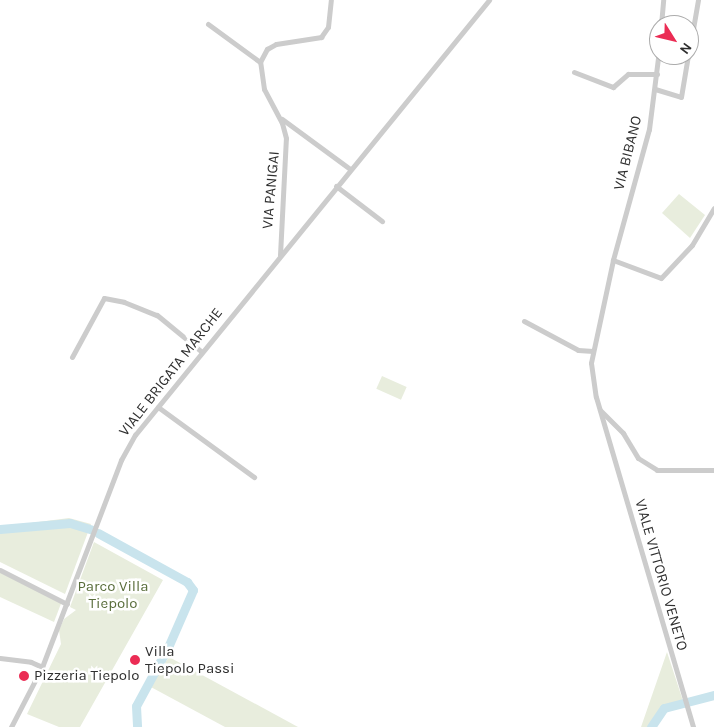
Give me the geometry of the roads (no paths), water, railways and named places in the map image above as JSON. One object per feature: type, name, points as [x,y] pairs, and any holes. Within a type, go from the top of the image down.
[{"type":"street","points":[[208,24],[260,62],[267,49],[281,43],[321,37],[328,27],[331,0]]},
{"type":"street","name":"VIALE BRIGATA MARCHE","points":[[11,727],[42,667],[126,449],[225,323],[489,0]]},
{"type":"street","points":[[662,15],[663,0]]},
{"type":"street","points":[[695,15],[698,0]]},
{"type":"street","name":"VIA PANIGAI","points":[[260,62],[264,89],[282,124],[287,144],[279,236],[280,256]]},
{"type":"street","name":"VIA BIBANO","points":[[614,459],[592,378],[593,351],[612,260],[649,129],[658,65]]},
{"type":"street","points":[[655,89],[681,97],[687,65]]},
{"type":"street","points":[[574,72],[613,87],[628,74],[657,74]]},
{"type":"street","points":[[282,119],[350,169]]},
{"type":"street","points":[[336,186],[382,220]]},
{"type":"street","points":[[612,260],[661,278],[692,245],[714,208]]},
{"type":"street","points":[[72,357],[104,298],[124,302],[157,315],[202,352]]},
{"type":"street","points":[[524,321],[578,350],[593,351]]},
{"type":"street","points":[[158,407],[254,477]]},
{"type":"street","points":[[600,409],[623,432],[638,458],[657,470],[714,470]]},
{"type":"street","name":"VIALE VITTORIO VENETO","points":[[614,459],[693,727]]},
{"type":"street","points":[[0,570],[67,604]]},
{"type":"street","points":[[0,658],[28,661],[42,667]]},
{"type":"waterway","points":[[0,529],[70,523],[93,530]]},
{"type":"waterway","points":[[98,533],[187,582],[193,590],[169,645],[136,706],[137,727]]},
{"type":"waterway","points":[[651,727],[664,708],[714,695]]},
{"type":"place","name":"Villa Tiepolo Passi","points":[[135,660]]},
{"type":"place","name":"Pizzeria Tiepolo","points":[[24,676]]},
{"type":"park label","name":"Parco Villa Tiepolo","points":[[113,594]]}]
